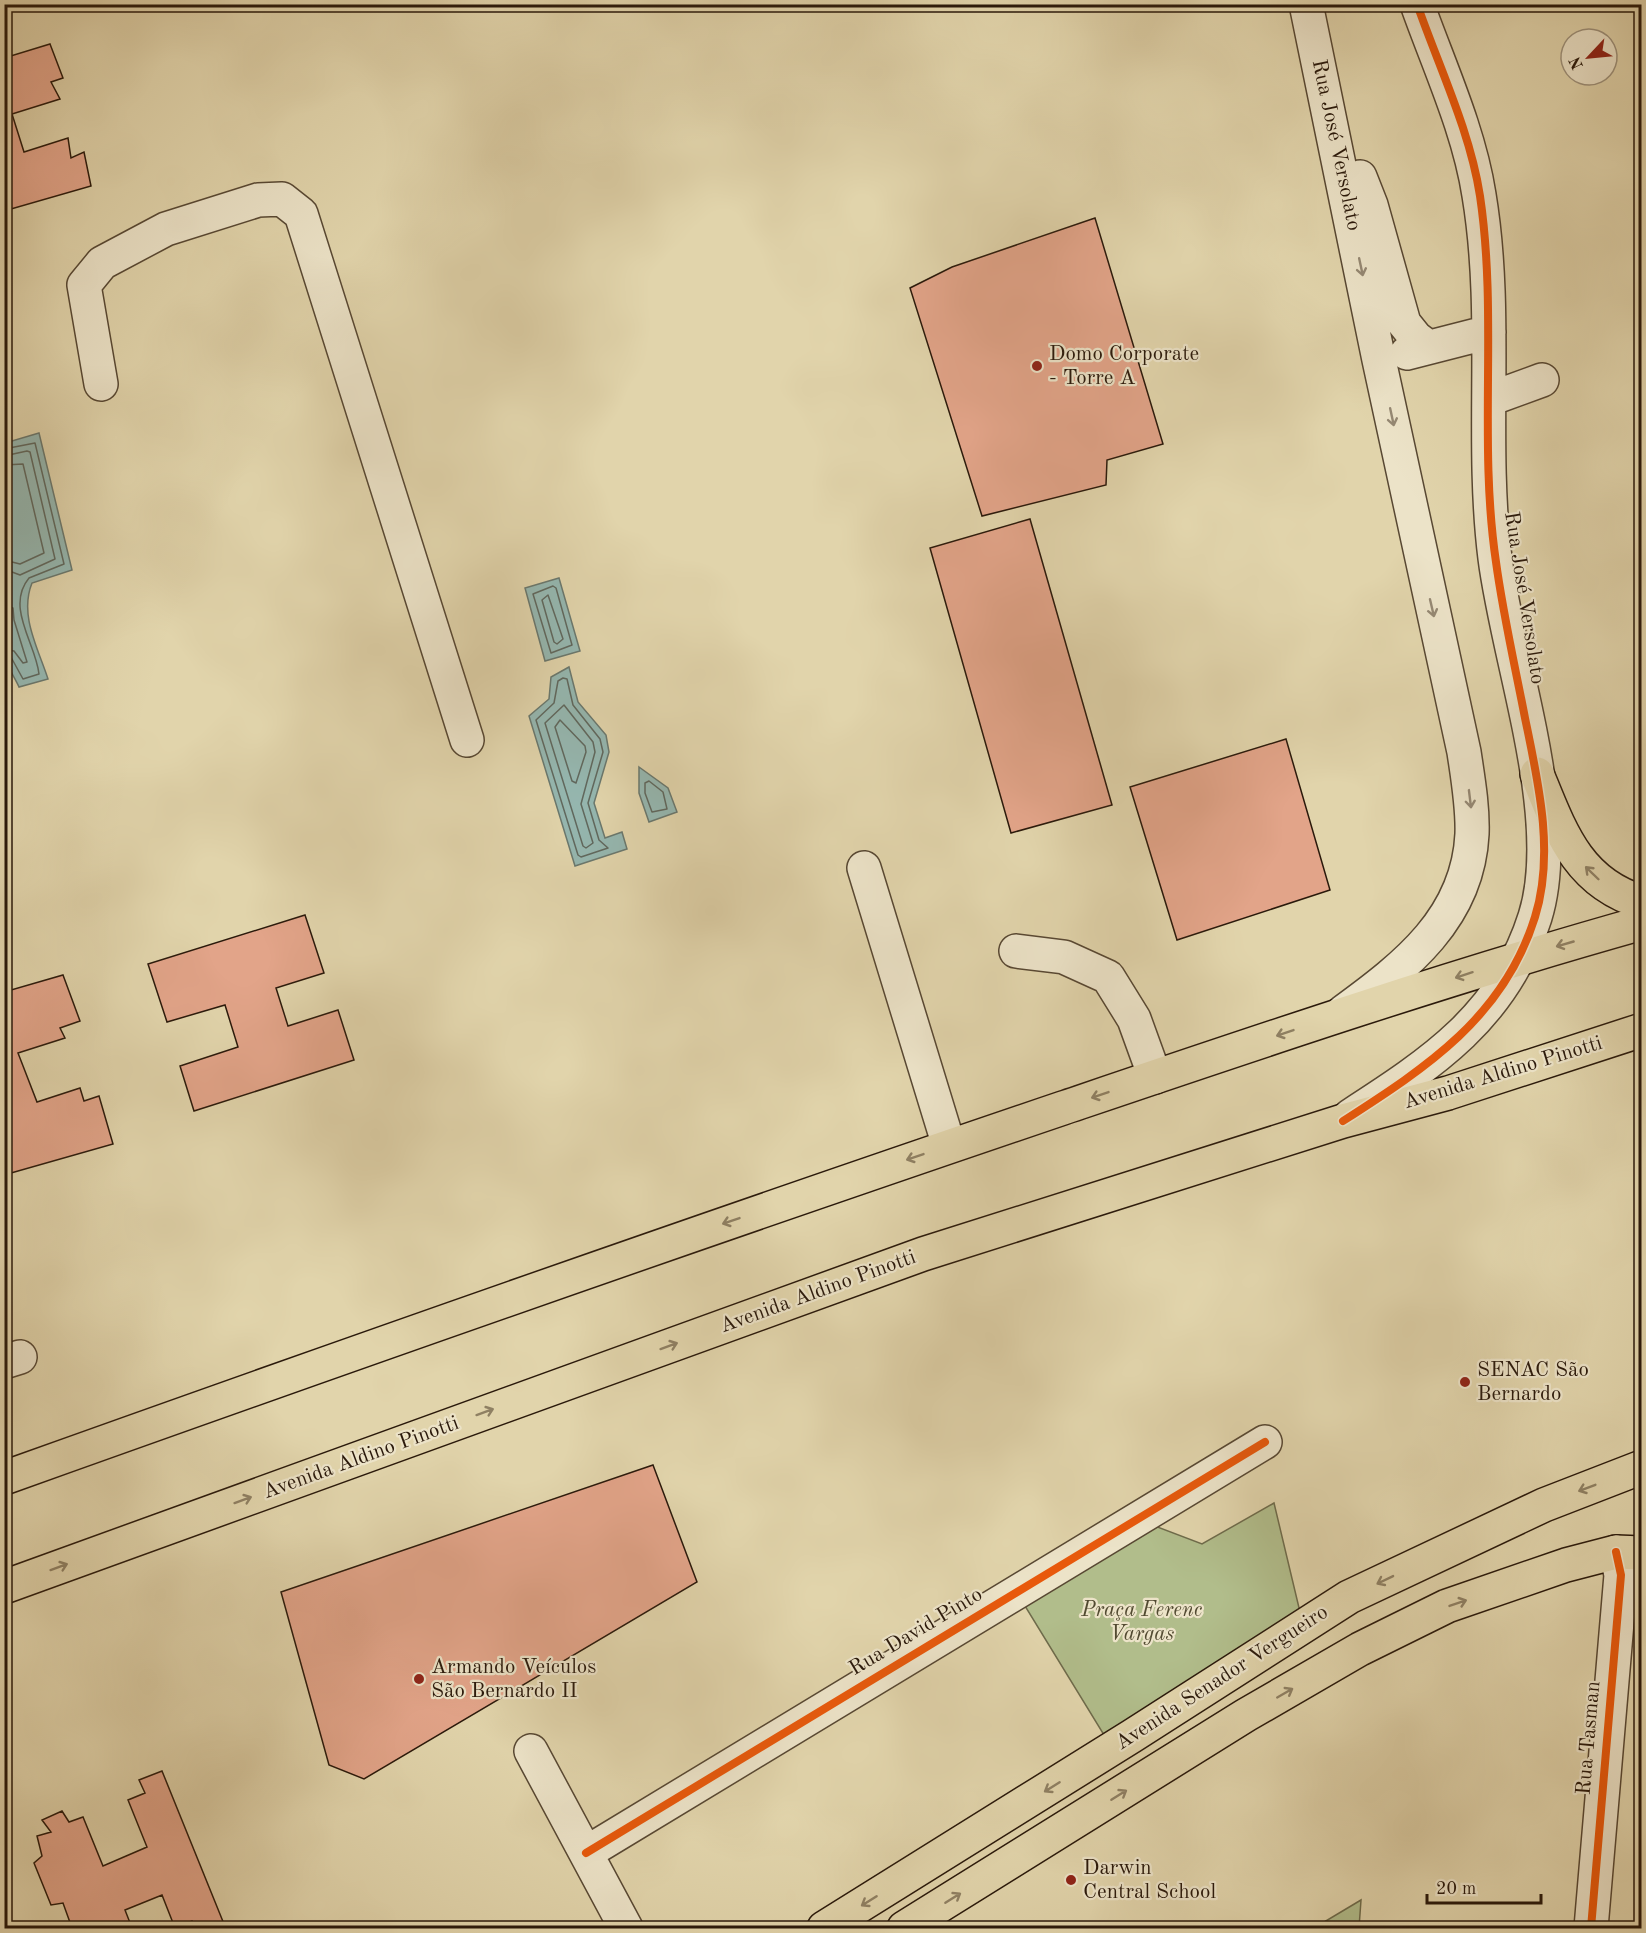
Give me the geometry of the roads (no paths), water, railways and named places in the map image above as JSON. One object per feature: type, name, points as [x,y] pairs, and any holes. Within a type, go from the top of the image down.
[{"type":"main road","points":[[1537,774],[1559,829],[1587,870],[1606,886],[1623,896],[1641,902]]},
{"type":"main road","points":[[4,1478],[949,1146],[1340,1014],[1520,957],[1641,922]]},
{"type":"main road","name":"Avenida Aldino Pinotti","points":[[4,1587],[922,1254],[1343,1121],[1448,1093],[1641,1030]]},
{"type":"main road","name":"Avenida Senador Vergueiro","points":[[824,1929],[1349,1597],[1534,1509],[1641,1467]]},
{"type":"main road","name":"Avenida Senador Vergueiro","points":[[904,1929],[1246,1715],[1360,1649],[1447,1606],[1566,1565],[1629,1552]]},
{"type":"street","name":"Rua José Versolato","points":[[1306,4],[1379,360],[1464,752],[1472,834],[1465,878],[1446,918],[1409,960],[1340,1014]]},
{"type":"street","points":[[1394,4],[1411,39],[1425,60],[1444,80]]},
{"type":"street","name":"Rua José Versolato","points":[[1343,1121],[1420,1071],[1447,1050],[1497,996],[1520,957],[1535,919],[1541,889],[1544,834],[1537,774],[1496,560],[1492,526],[1485,235],[1471,157],[1417,4]]},
{"type":"street","points":[[1333,129],[1355,166],[1371,205],[1404,323],[1410,333],[1428,347]]},
{"type":"street","points":[[101,384],[84,285],[102,263],[166,229],[258,200],[282,199],[301,214],[467,740]]},
{"type":"street","points":[[1379,360],[1489,332]]},
{"type":"street","points":[[1490,399],[1542,380]]},
{"type":"street","points":[[864,868],[949,1146]]},
{"type":"street","points":[[1016,951],[1064,957],[1108,977],[1134,1019],[1155,1077]]},
{"type":"street","name":"Rua David Pinto","points":[[586,1853],[1265,1442]]},
{"type":"street","name":"Rua Tasman","points":[[1590,1929],[1621,1575],[1629,1552]]},
{"type":"street","points":[[531,1750],[626,1929]]},
{"type":"water","points":[[39,433],[72,570],[32,583],[28,607],[31,631],[48,679],[19,687],[6,662],[4,648],[7,605],[4,575],[5,443]]},
{"type":"water","points":[[559,578],[580,651],[545,661],[525,588]]},
{"type":"water","points":[[569,667],[578,702],[606,735],[609,752],[594,803],[605,838],[622,832],[627,849],[575,866],[529,716],[549,699],[551,677]]},
{"type":"water","points":[[639,767],[668,788],[677,812],[649,822],[639,793]]},
{"type":"place","name":"Domo Corporate - Torre A","points":[[1037,366]]},
{"type":"place","name":"SENAC São Bernardo","points":[[1465,1382]]},
{"type":"place","name":"Armando Veículos São Bernardo II","points":[[419,1679]]},
{"type":"place","name":"Darwin Central School","points":[[1071,1880]]},
{"type":"park label","name":"Praça Ferenc Vargas","points":[[1142,1622]]}]
